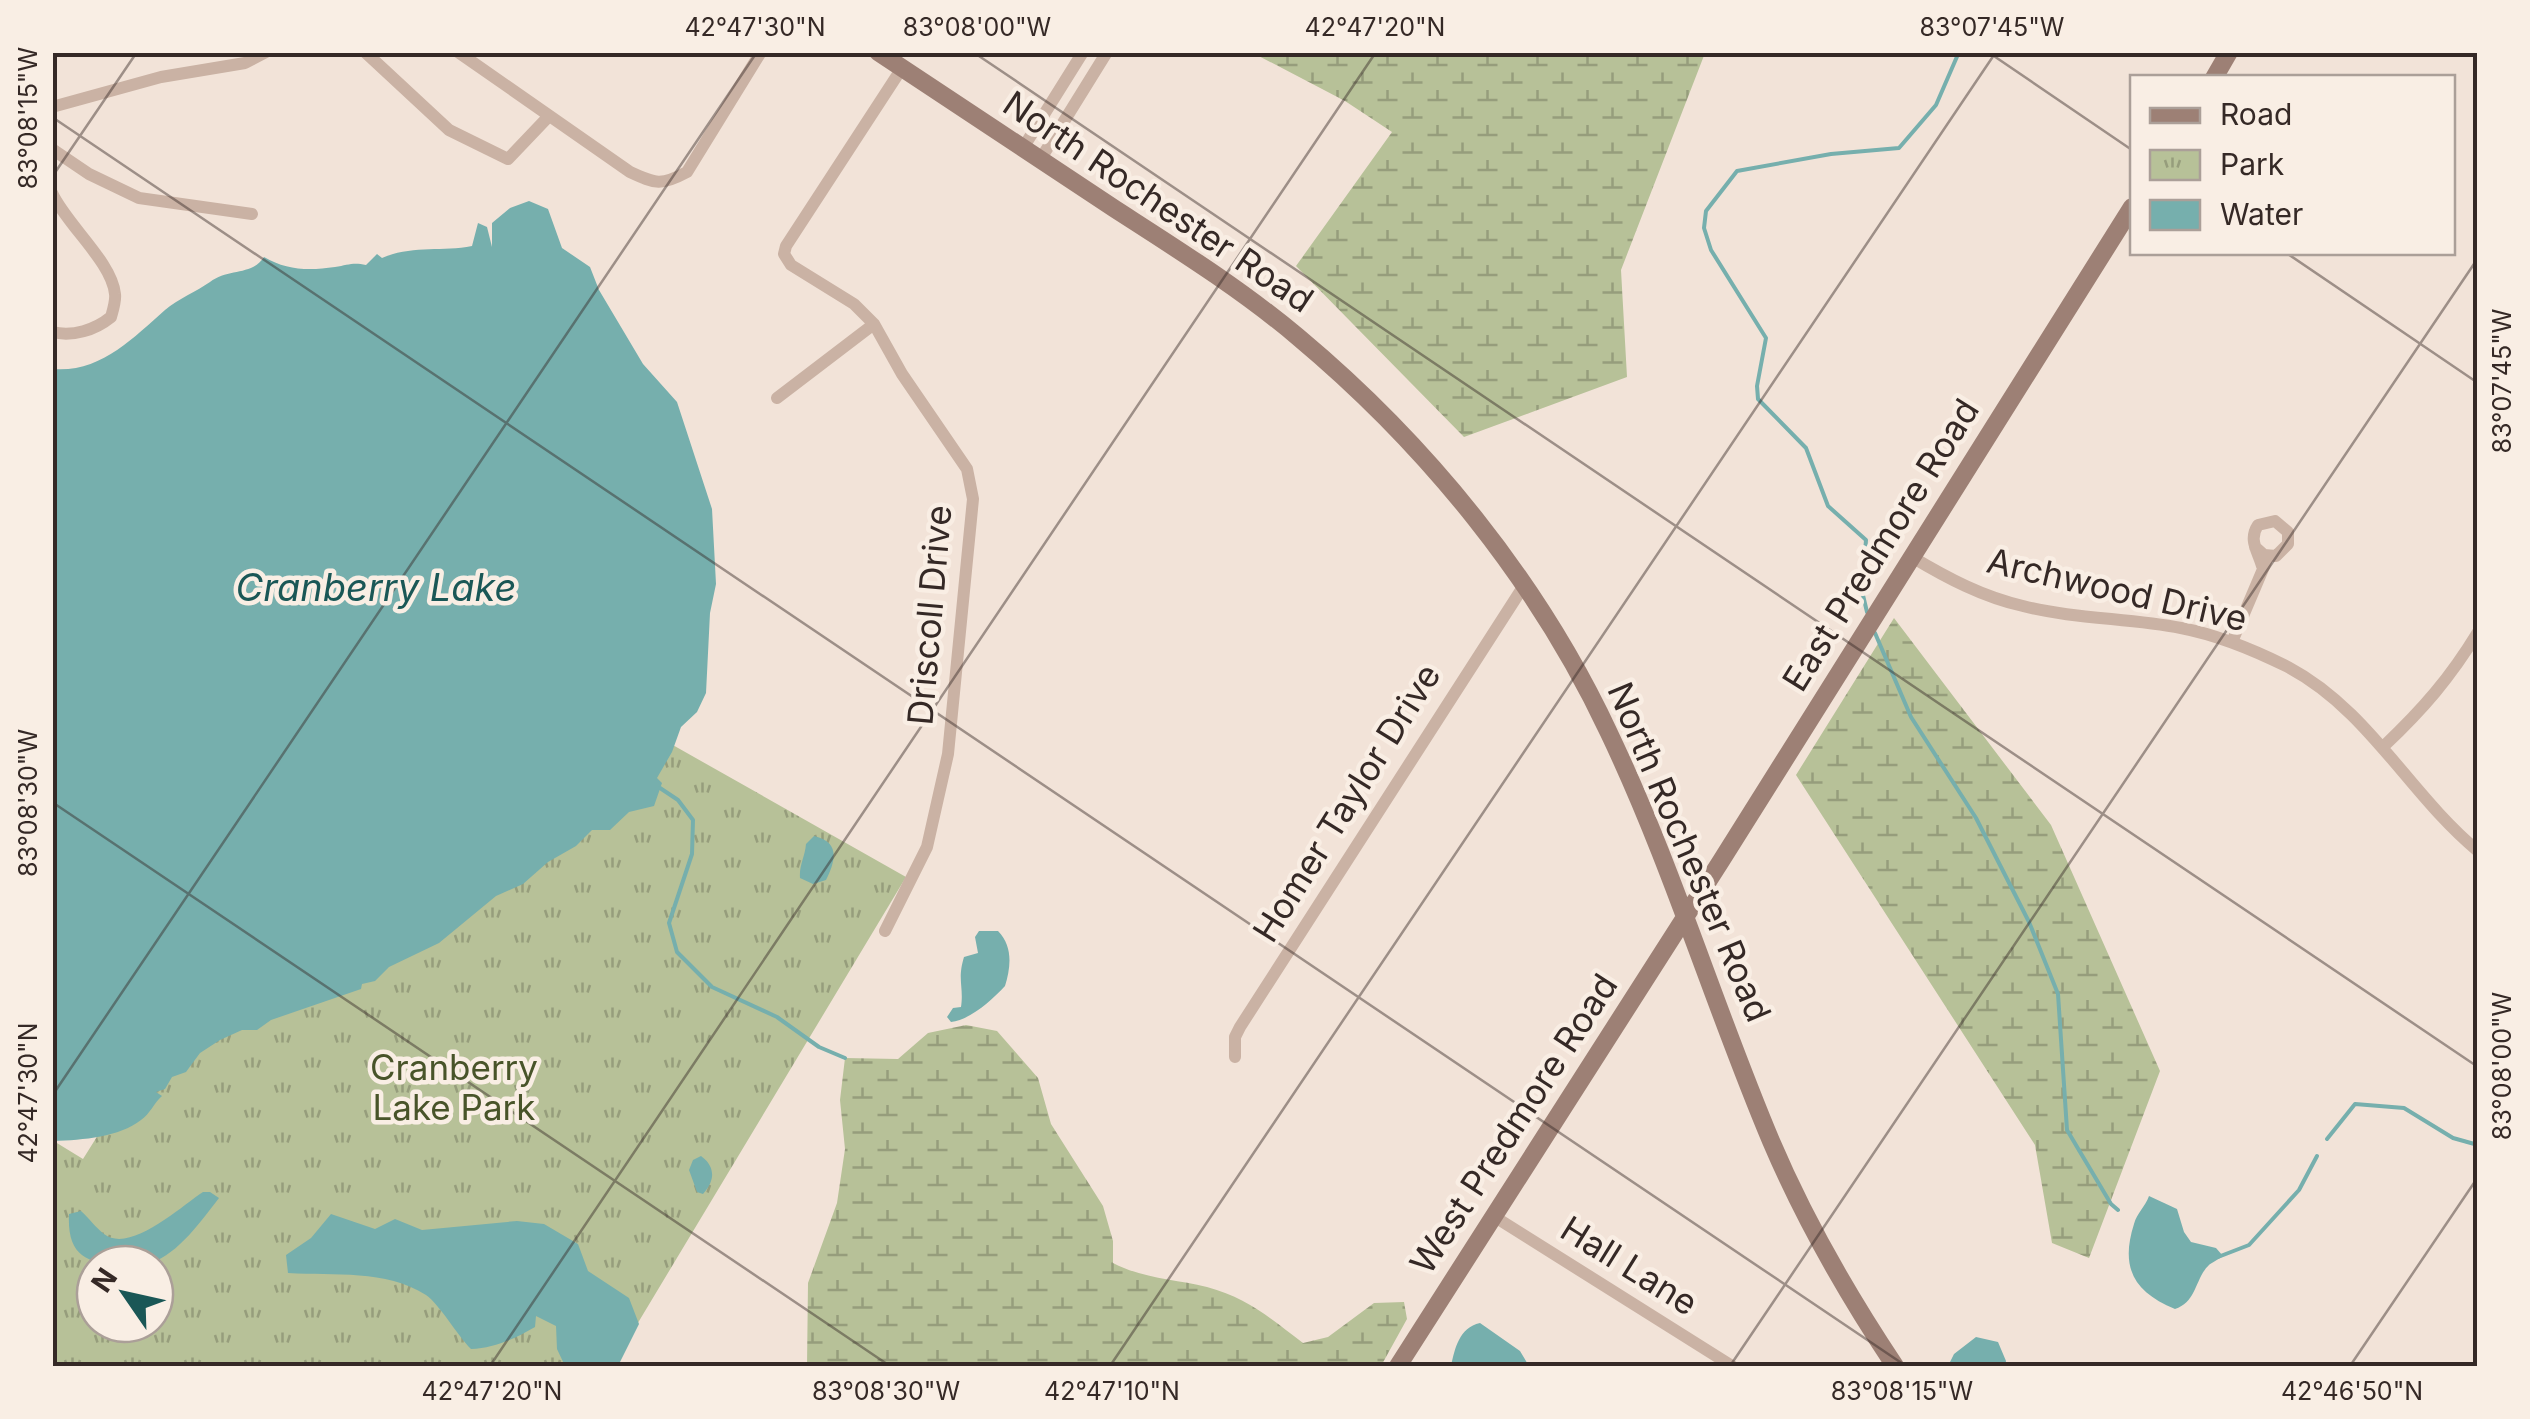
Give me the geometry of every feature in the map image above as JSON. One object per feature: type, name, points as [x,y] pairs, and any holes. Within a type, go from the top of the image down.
[{"type":"main road","name":"North Rochester Road","points":[[878,52],[1211,272],[1294,333],[1394,425],[1446,482],[1561,643],[1609,732],[1659,846],[1788,1178],[1835,1272],[1895,1366]]},
{"type":"main road","points":[[2216,75],[2229,52]]},
{"type":"main road","name":"East Predmore Road","points":[[1685,918],[2130,209]]},
{"type":"main road","name":"West Predmore Road","points":[[1398,1366],[1685,918]]},
{"type":"street","points":[[52,107],[161,77],[246,63],[266,52]]},
{"type":"street","points":[[365,52],[449,130],[508,158],[549,116]]},
{"type":"street","points":[[458,52],[630,172],[654,184],[687,172],[761,52]]},
{"type":"street","points":[[1023,148],[1082,52]]},
{"type":"street","points":[[1040,160],[1107,52]]},
{"type":"street","name":"Driscoll Drive","points":[[885,931],[924,856],[948,754],[973,498],[967,469],[902,374],[874,324],[854,304],[791,266],[784,254],[902,68]]},
{"type":"street","points":[[52,149],[89,174],[139,198],[252,214]]},
{"type":"street","points":[[52,193],[69,224],[100,262],[115,294],[111,317],[100,326],[78,333],[52,332]]},
{"type":"street","points":[[776,398],[874,324]]},
{"type":"street","points":[[2232,642],[2262,566],[2288,544],[2288,532],[2280,523],[2269,520],[2258,525],[2253,536],[2262,566]]},
{"type":"street","points":[[2255,548],[2264,555],[2276,556]]},
{"type":"street","name":"Archwood Drive","points":[[1912,556],[1960,584],[2020,606],[2180,628],[2232,642],[2288,668],[2331,694],[2384,746],[2478,851]]},
{"type":"street","name":"Homer Taylor Drive","points":[[1236,1057],[1235,1037],[1240,1026],[1524,587]]},
{"type":"street","points":[[2384,746],[2426,706],[2478,632]]},
{"type":"street","name":"Hall Lane","points":[[1494,1217],[1732,1366]]},
{"type":"green space","points":[[1253,53],[1705,53],[1621,270],[1627,377],[1464,437],[1296,266],[1392,132],[1345,101]]},
{"type":"green space","name":"Cranberry Lake Park","points":[[429,607],[906,877],[612,1366],[53,1366],[52,1140],[83,1159]]},
{"type":"green space","points":[[1894,618],[2051,825],[2160,1071],[2089,1258],[2052,1243],[2035,1145],[1796,775]]},
{"type":"green space","points":[[966,1025],[997,1031],[1038,1078],[1051,1124],[1103,1206],[1113,1241],[1113,1263],[1235,1297],[1303,1343],[1328,1337],[1374,1303],[1404,1302],[1407,1319],[1381,1366],[807,1366],[808,1283],[837,1203],[845,1149],[840,1100],[845,1058],[898,1059],[928,1033]]},
{"type":"water","name":"Cranberry Lake","points":[[529,201],[548,209],[562,248],[590,267],[599,290],[643,364],[677,402],[712,509],[716,584],[710,613],[706,693],[697,712],[681,727],[657,778],[662,783],[654,806],[629,812],[610,830],[592,830],[523,884],[496,896],[439,943],[389,967],[375,981],[362,984],[361,989],[271,1020],[257,1030],[242,1030],[220,1040],[200,1053],[186,1072],[172,1077],[165,1089],[156,1092],[162,1096],[132,1126],[100,1136],[53,1141],[53,369],[86,366],[100,360],[176,302],[217,278],[253,267],[264,257],[298,268],[366,265],[377,254],[382,258],[404,251],[472,246],[478,223],[487,227],[492,247],[492,223],[510,208]]},
{"type":"water","points":[[814,836],[828,843],[834,853],[826,880],[813,884],[800,878],[800,873],[806,844]]},
{"type":"water","points":[[979,931],[998,931],[1006,943],[1009,964],[1005,986],[973,1013],[951,1022],[947,1017],[953,1008],[961,1007],[964,957],[978,953],[975,937]]},
{"type":"water","points":[[701,1156],[712,1174],[703,1194],[697,1192],[689,1170],[693,1160]]},
{"type":"water","points":[[203,1192],[219,1198],[175,1248],[175,1244],[75,1247],[69,1214],[81,1211],[104,1234],[115,1239],[155,1226]]},
{"type":"water","points":[[2149,1196],[2177,1209],[2191,1242],[2216,1248],[2223,1256],[2204,1270],[2188,1301],[2175,1309],[2149,1295],[2130,1266],[2134,1224]]},
{"type":"water","points":[[331,1214],[375,1229],[395,1219],[422,1230],[517,1221],[544,1224],[578,1244],[588,1271],[629,1298],[639,1324],[618,1366],[565,1366],[557,1349],[556,1326],[536,1316],[535,1327],[520,1335],[496,1345],[471,1349],[431,1300],[410,1287],[377,1277],[288,1273],[286,1255],[311,1238]]},
{"type":"water","points":[[1480,1323],[1520,1351],[1529,1366],[1451,1366],[1463,1334]]},
{"type":"water","points":[[1976,1337],[1998,1342],[2005,1366],[1948,1366],[1954,1354]]},
{"type":"waterway","points":[[1867,612],[1862,591],[1866,540],[1828,506],[1806,448],[1758,399],[1766,338],[1711,250],[1704,228],[1706,211],[1737,171],[1831,154],[1899,148],[1936,105],[1959,52]]},
{"type":"waterway","points":[[1875,633],[1911,717],[1976,818],[2029,922],[2058,994],[2067,1130],[2118,1210]]},
{"type":"waterway","points":[[660,788],[678,800],[693,820],[692,854],[669,923],[677,952],[712,987],[777,1017],[819,1047],[845,1058]]},
{"type":"waterway","points":[[2327,1139],[2355,1104],[2404,1108],[2453,1138],[2478,1145]]},
{"type":"waterway","points":[[2218,1257],[2249,1245],[2299,1190],[2317,1156]]}]
